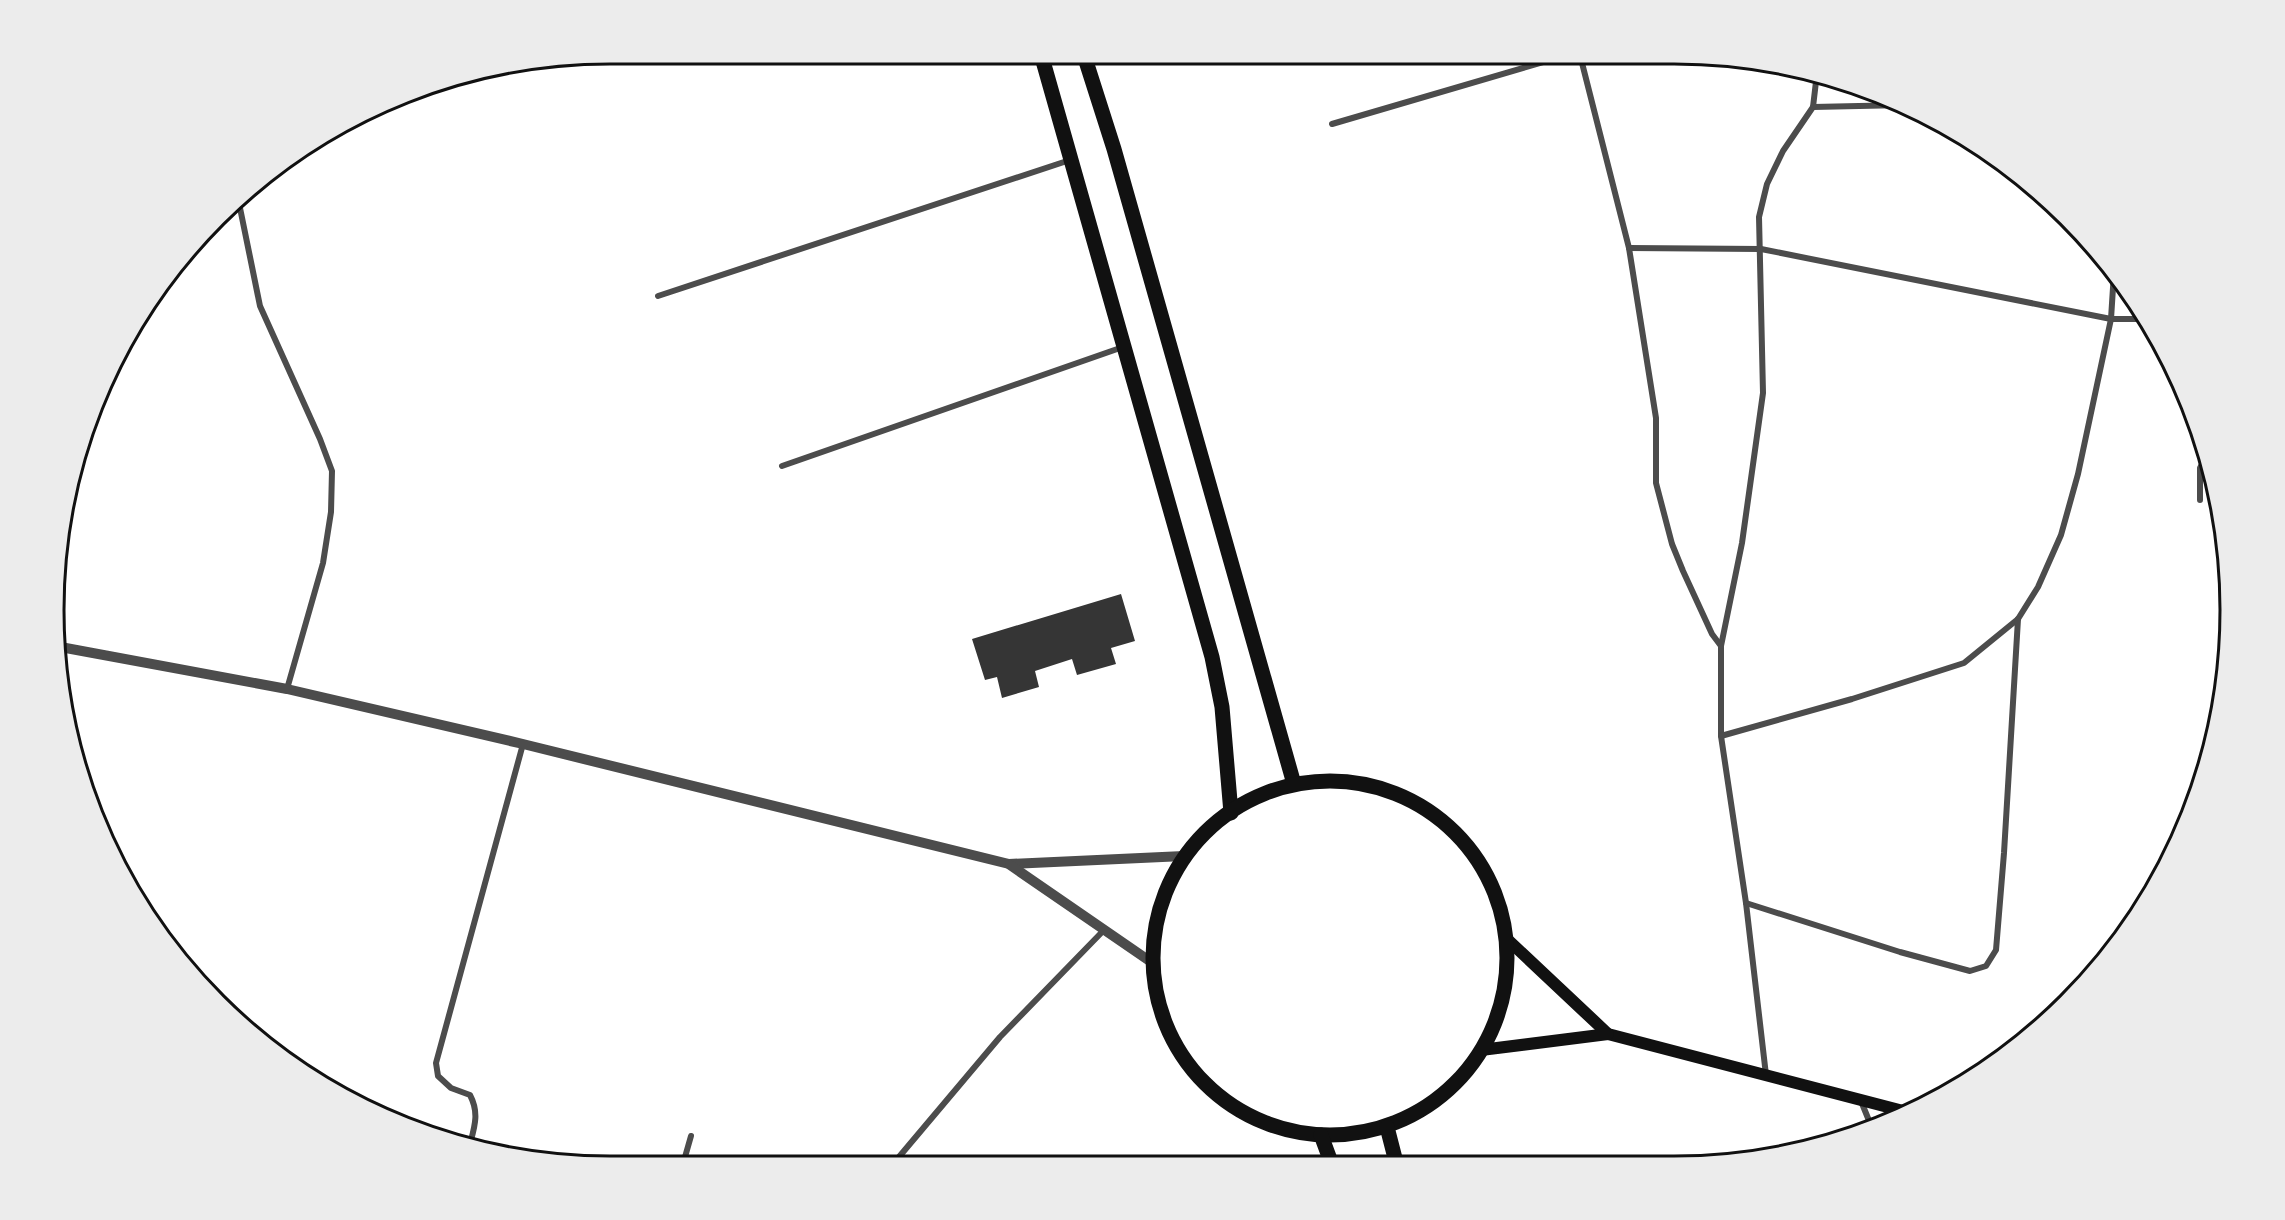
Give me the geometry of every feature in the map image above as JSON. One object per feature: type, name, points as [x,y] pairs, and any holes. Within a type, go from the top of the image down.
[{"type":"main road","points":[[1044,64],[1212,657],[1222,707],[1230,813]]},
{"type":"main road","points":[[1087,64],[1114,148],[1294,784]]},
{"type":"main road","points":[[1338,781],[1383,788],[1423,807],[1459,834],[1485,870],[1503,912],[1507,939],[1509,956],[1503,1000],[1487,1042],[1461,1078],[1427,1107],[1387,1127],[1343,1136],[1298,1134],[1256,1120],[1218,1097],[1187,1065],[1165,1026],[1153,984],[1155,940],[1163,896],[1184,856],[1214,824],[1230,813],[1251,799],[1294,784],[1338,781]]},
{"type":"main road","points":[[1507,939],[1608,1034]]},
{"type":"main road","points":[[1481,1050],[1608,1034],[1895,1109]]},
{"type":"main road","points":[[1387,1127],[1394,1156]]},
{"type":"main road","points":[[1320,1135],[1328,1156]]},
{"type":"street","points":[[1332,124],[1536,64]]},
{"type":"street","points":[[1582,64],[1629,248],[1656,418],[1656,483],[1672,544],[1683,572],[1712,634],[1721,646]]},
{"type":"street","points":[[1766,1075],[1746,903],[1721,736],[1721,646],[1742,543],[1763,393],[1759,217],[1767,184],[1783,151],[1813,107],[1815,83]]},
{"type":"street","points":[[1813,107],[1873,102]]},
{"type":"street","points":[[658,296],[1071,160]]},
{"type":"street","points":[[240,209],[260,306],[332,471],[332,512],[323,563],[287,689]]},
{"type":"street","points":[[1629,248],[1761,249],[2111,319],[2136,319]]},
{"type":"street","points":[[1721,736],[1852,699],[1964,663],[2018,619],[2038,587],[2061,535],[2078,474],[2111,319],[2113,285]]},
{"type":"street","points":[[782,466],[1123,347]]},
{"type":"street","points":[[2200,500],[2201,466]]},
{"type":"street","points":[[1746,903],[1900,952],[1970,971],[1986,966],[1996,950],[2005,842],[2018,619]]},
{"type":"street","points":[[66,648],[287,689],[523,744],[1009,864],[1184,856]]},
{"type":"street","points":[[472,1138],[477,1118],[476,1106],[470,1095],[451,1088],[438,1076],[436,1063],[523,744]]},
{"type":"street","points":[[1009,864],[1154,964]]},
{"type":"street","points":[[900,1156],[1000,1037],[1104,930]]},
{"type":"street","points":[[1860,1101],[1868,1120]]},
{"type":"street","points":[[685,1156],[691,1136]]},
{"type":"building","points":[[1121,594],[1135,641],[1111,648],[1116,664],[1077,675],[1072,659],[1035,671],[1039,687],[1002,698],[997,677],[985,680],[972,639]]}]
